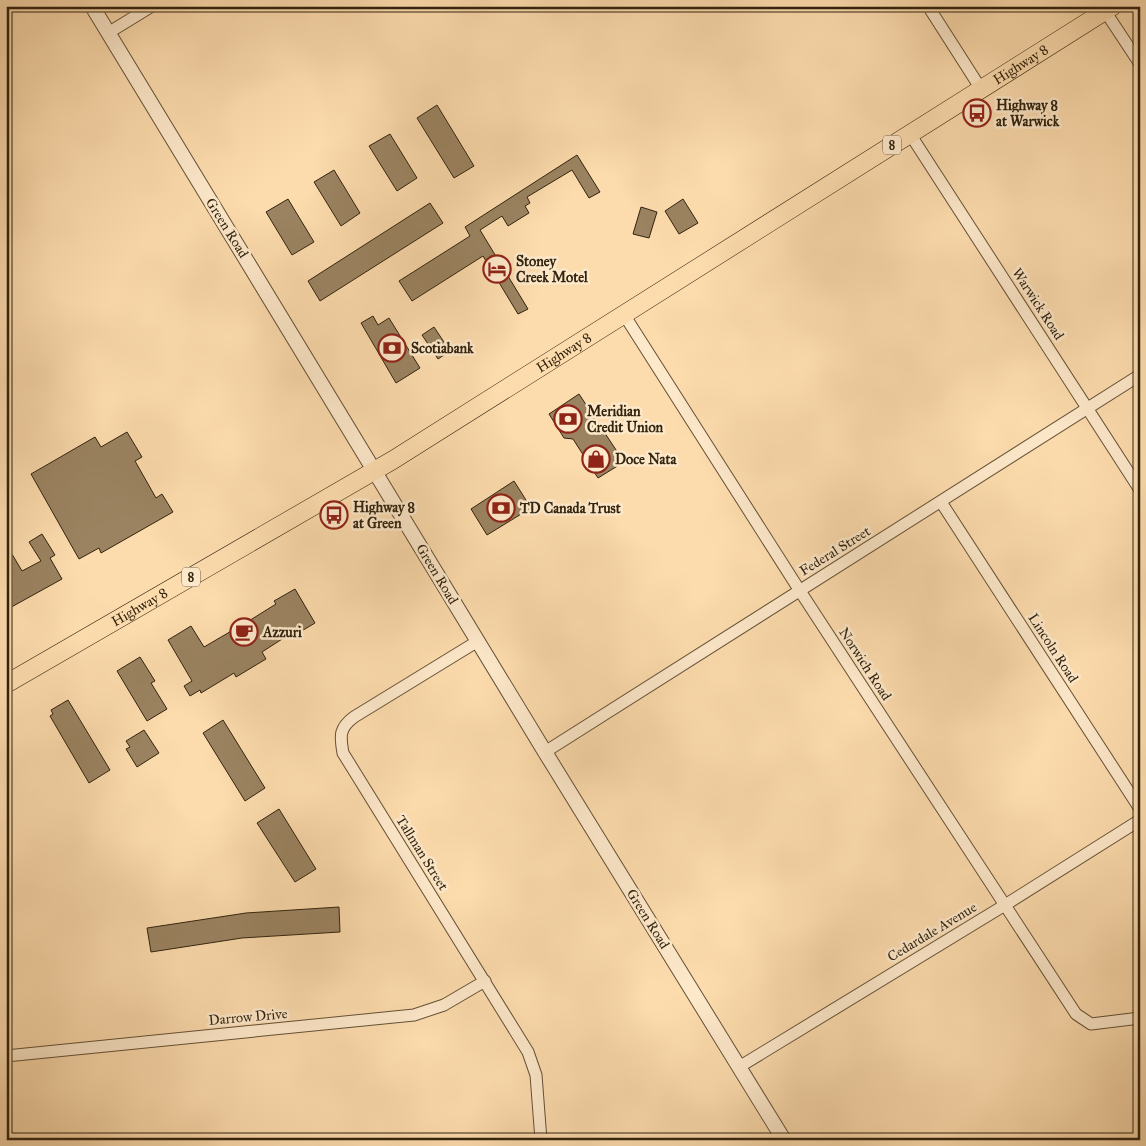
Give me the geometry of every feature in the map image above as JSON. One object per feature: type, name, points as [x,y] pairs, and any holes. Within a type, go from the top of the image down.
[{"type":"main road","name":"Highway 8","points":[[6,684],[375,470],[1109,9]]},
{"type":"street","name":"Green Road","points":[[92,6],[545,752],[784,1140]]},
{"type":"street","points":[[108,33],[152,6]]},
{"type":"street","points":[[928,6],[982,89]]},
{"type":"street","points":[[1109,9],[1140,64]]},
{"type":"street","name":"Warwick Road","points":[[910,134],[1140,490]]},
{"type":"street","name":"Norwich Road","points":[[623,313],[800,591],[1076,1014],[1091,1024],[1140,1018]]},
{"type":"street","name":"Federal Street","points":[[545,752],[1140,376]]},
{"type":"street","name":"Lincoln Road","points":[[940,502],[1140,809]]},
{"type":"street","name":"Tallman Street","points":[[478,641],[354,717],[344,724],[340,735],[343,753],[533,1063],[536,1076],[541,1140]]},
{"type":"street","name":"Cedardale Avenue","points":[[738,1067],[1005,905],[1140,820]]},
{"type":"street","name":"Darrow Drive","points":[[6,1056],[414,1015],[444,1005],[484,981]]},
{"type":"building","points":[[437,105],[474,166],[454,178],[417,118]]},
{"type":"building","points":[[390,134],[417,178],[397,191],[369,146]]},
{"type":"building","name":"Stoney Creek Motel","points":[[577,155],[600,192],[589,198],[572,170],[527,197],[530,203],[525,206],[529,213],[508,226],[502,216],[480,230],[528,309],[518,314],[483,256],[412,301],[399,281],[470,236],[465,227]]},
{"type":"building","points":[[334,170],[360,213],[341,226],[314,182]]},
{"type":"building","points":[[288,199],[314,242],[292,255],[266,212]]},
{"type":"building","points":[[683,199],[698,223],[679,234],[665,211]]},
{"type":"building","points":[[430,203],[443,223],[320,301],[308,281]]},
{"type":"building","points":[[641,207],[657,212],[649,238],[633,234]]},
{"type":"building","name":"Scotiabank","points":[[373,316],[378,325],[389,318],[420,368],[396,383],[361,323]]},
{"type":"building","points":[[434,327],[450,351],[438,359],[422,335]]},
{"type":"building","points":[[579,394],[624,462],[598,478],[573,439],[564,438],[549,414]]},
{"type":"building","points":[[127,432],[142,457],[135,461],[156,498],[162,494],[173,512],[101,553],[99,548],[79,559],[31,474],[95,437],[101,447]]},
{"type":"building","name":"TD Canada Trust","points":[[514,481],[531,508],[487,535],[471,509]]},
{"type":"building","points":[[42,534],[55,555],[50,558],[62,579],[6,610],[6,544],[22,571],[41,561],[29,542]]},
{"type":"building","points":[[295,589],[315,623],[295,635],[293,632],[262,652],[266,659],[236,677],[234,673],[201,693],[200,690],[190,696],[184,686],[192,681],[168,640],[191,626],[204,647],[276,604],[274,601]]},
{"type":"building","points":[[140,657],[155,681],[151,683],[167,709],[147,721],[117,671]]},
{"type":"building","points":[[68,700],[110,770],[89,783],[50,716],[53,714],[51,710]]},
{"type":"building","points":[[223,720],[265,788],[245,801],[203,733]]},
{"type":"building","points":[[144,730],[159,753],[137,767],[126,749],[130,747],[126,741]]},
{"type":"building","points":[[279,809],[316,869],[295,882],[257,823]]},
{"type":"building","points":[[339,907],[340,932],[242,938],[151,952],[147,928],[246,913]]},
{"type":"place","name":"Highway 8 at Warwick","points":[[977,113]]},
{"type":"place","name":"Stoney Creek Motel","points":[[497,269]]},
{"type":"place","name":"Scotiabank","points":[[392,348]]},
{"type":"place","name":"Meridian Credit Union","points":[[568,419]]},
{"type":"place","name":"Doce Nata","points":[[596,459]]},
{"type":"place","name":"TD Canada Trust","points":[[501,508]]},
{"type":"place","name":"Highway 8 at Green","points":[[334,515]]},
{"type":"place","name":"Azzuri","points":[[244,632]]}]
